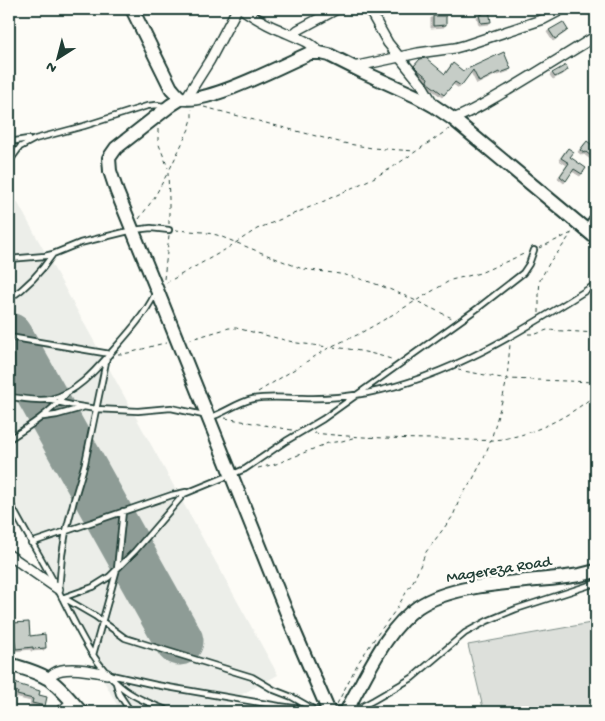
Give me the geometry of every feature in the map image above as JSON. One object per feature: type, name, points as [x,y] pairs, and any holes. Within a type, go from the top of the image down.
[{"type":"street","points":[[132,9],[171,88],[177,95],[191,101]]},
{"type":"street","points":[[191,101],[237,9]]},
{"type":"street","points":[[242,9],[264,23],[310,43],[320,53]]},
{"type":"street","points":[[292,35],[337,9]]},
{"type":"street","points":[[368,9],[386,39],[422,85],[434,106]]},
{"type":"street","points":[[352,67],[418,53],[466,46],[544,19],[564,9]]},
{"type":"street","points":[[456,121],[466,113],[546,68],[596,36]]},
{"type":"street","points":[[333,711],[292,626],[231,474],[211,416],[178,342],[132,228],[110,171],[109,158],[116,148],[164,110],[234,88],[310,54],[320,53],[329,55],[418,96],[434,106],[456,121],[589,232],[596,217]]},
{"type":"street","points":[[9,555],[58,590]]},
{"type":"street","name":"Magereza Road","points":[[333,711],[393,631],[418,607],[432,599],[472,588],[596,572]]},
{"type":"street","points":[[9,664],[48,679],[59,688],[80,712]]},
{"type":"street","points":[[48,679],[54,673],[62,670],[88,670],[107,674]]},
{"type":"street","points":[[60,712],[72,702]]},
{"type":"lane","points":[[9,142],[35,139],[147,106],[156,105],[164,110]]},
{"type":"lane","points":[[9,162],[20,147],[35,139]]},
{"type":"lane","points":[[9,259],[53,254],[80,243],[132,228],[169,230]]},
{"type":"lane","points":[[63,598],[101,583],[117,569],[161,522],[184,494],[245,469],[357,395],[460,321],[520,276],[526,269],[534,250]]},
{"type":"lane","points":[[9,298],[37,275],[53,254]]},
{"type":"lane","points":[[9,397],[48,400],[96,409],[138,411],[171,408],[211,416],[247,400],[265,398],[324,399],[357,395],[398,386],[447,368],[514,334],[596,284]]},
{"type":"lane","points":[[9,439],[42,417],[60,402],[67,393],[91,375],[135,326],[157,290]]},
{"type":"lane","points":[[9,337],[108,356]]},
{"type":"lane","points":[[58,590],[66,531],[85,463],[108,356]]},
{"type":"lane","points":[[48,400],[67,393]]},
{"type":"lane","points":[[42,417],[57,415],[83,407]]},
{"type":"lane","points":[[31,543],[172,495],[190,491]]},
{"type":"lane","points":[[9,501],[93,655],[107,674],[121,687],[134,695],[171,712]]},
{"type":"lane","points":[[93,655],[117,569],[123,512]]},
{"type":"lane","points":[[107,674],[138,682],[280,706],[333,711],[361,707],[412,678],[465,633],[516,609],[596,584]]},
{"type":"lane","points":[[63,598],[103,622],[125,638],[252,677],[274,690],[333,711]]},
{"type":"lane","points":[[115,682],[119,694],[131,712]]},
{"type":"path","points":[[132,228],[148,208],[164,182],[189,129],[192,119],[191,101],[343,143],[372,148],[416,151]]},
{"type":"path","points":[[164,110],[158,142],[169,169]]},
{"type":"path","points":[[168,173],[170,199],[169,230],[164,284],[223,251],[257,229],[342,193],[390,169],[456,121]]},
{"type":"path","points":[[169,230],[203,232],[217,235],[300,268],[351,276],[385,286],[460,321]]},
{"type":"path","points":[[247,400],[330,347],[357,335],[451,280],[480,273],[571,234],[589,232]]},
{"type":"path","points":[[538,320],[540,280],[548,265],[571,234]]},
{"type":"path","points":[[108,356],[124,354],[156,344],[194,339],[229,328],[236,328],[297,343],[368,352],[402,362]]},
{"type":"path","points":[[333,711],[358,663],[415,578],[426,552],[453,516],[460,498],[472,482],[491,440],[507,379],[514,334],[532,334],[547,330],[596,333]]},
{"type":"path","points":[[447,368],[507,379],[596,382]]},
{"type":"path","points":[[211,416],[303,432],[358,437],[491,440],[510,438],[545,425],[579,408],[596,394]]},
{"type":"path","points":[[245,469],[265,467],[328,443],[358,437]]},
{"type":"shaded area","points":[[9,187],[278,675],[209,712],[121,712],[9,509]]},
{"type":"shaded area","points":[[591,623],[596,653],[596,712],[484,712],[468,645]]},
{"type":"building","points":[[483,9],[489,9],[491,22],[481,23],[479,15],[483,14]]},
{"type":"building","points":[[433,16],[446,16],[446,25],[433,26]]},
{"type":"building","points":[[563,22],[568,30],[555,39],[549,30]]},
{"type":"building","points":[[504,52],[511,69],[499,72],[479,82],[473,70],[461,86],[455,82],[444,95],[428,83],[428,78],[414,66],[420,59],[426,58],[445,74],[453,63],[463,71]]},
{"type":"building","points":[[566,65],[568,70],[555,77],[552,73]]},
{"type":"building","points":[[587,141],[596,148],[596,160],[580,150]]},
{"type":"building","points":[[568,148],[574,152],[570,157],[586,168],[582,174],[574,169],[566,181],[560,176],[569,163],[561,158]]},
{"type":"building","points":[[29,622],[30,636],[45,634],[46,648],[16,649],[12,623]]},
{"type":"building","points":[[9,681],[40,691],[39,695],[47,697],[45,706],[32,703],[33,699],[17,695],[18,692],[9,689]]},
{"type":"runway","points":[[9,337],[179,641]]}]
